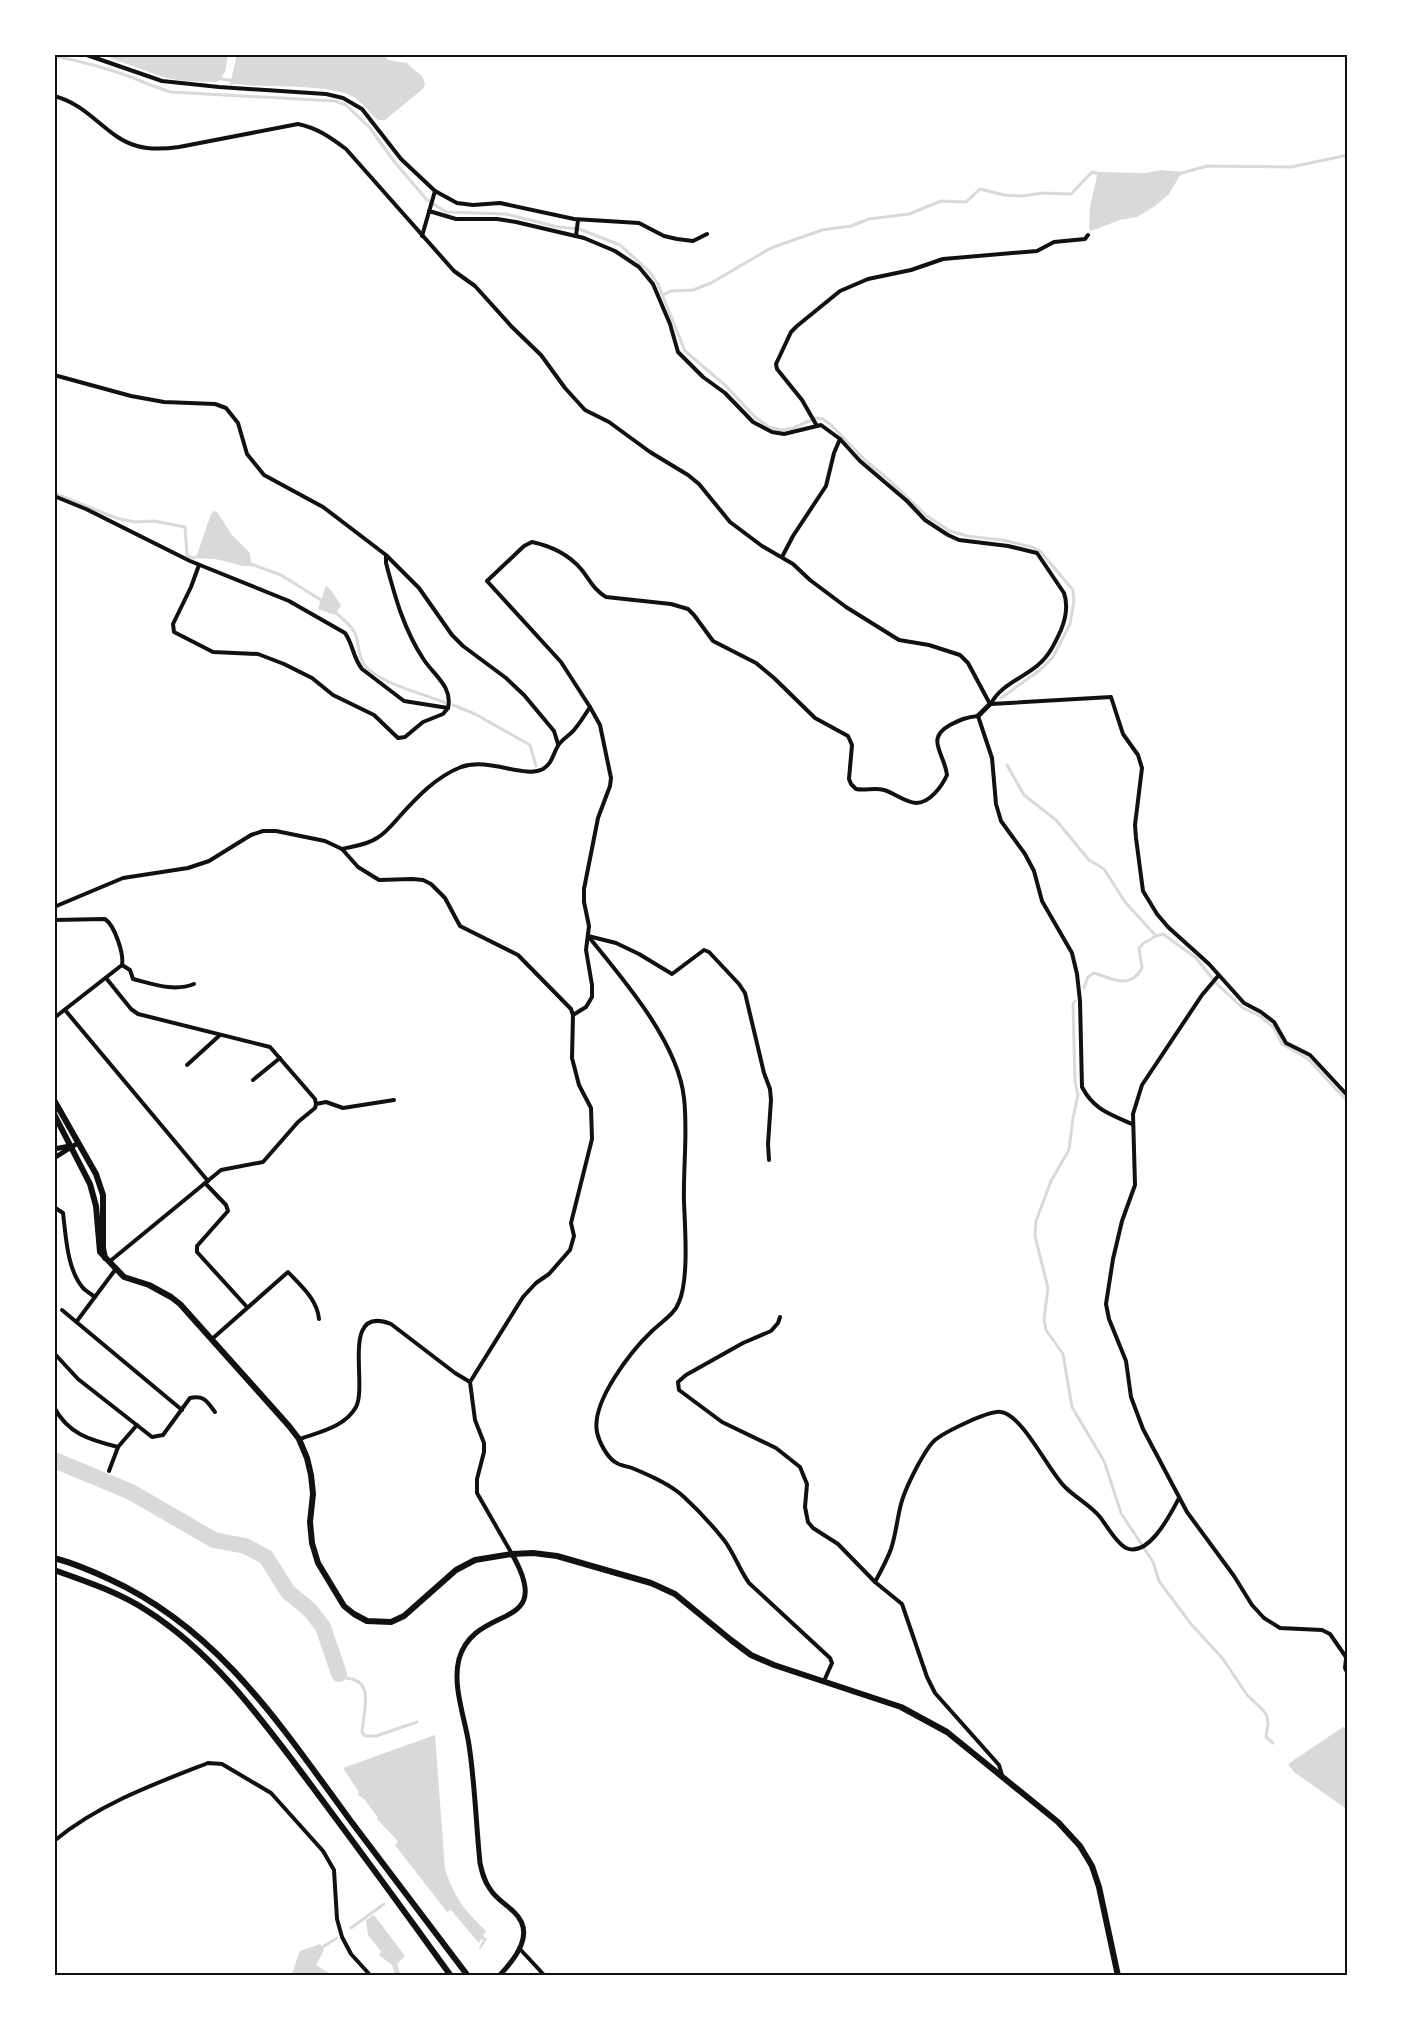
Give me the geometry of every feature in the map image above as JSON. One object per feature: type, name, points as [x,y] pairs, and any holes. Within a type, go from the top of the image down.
[{"type":"main road","points":[[54,1100],[75,1144],[90,1184],[96,1206],[97,1239],[100,1252],[124,1277],[149,1285],[180,1304],[299,1440],[311,1475],[312,1543],[318,1563],[344,1606],[367,1621],[391,1622],[404,1616],[456,1570],[475,1560],[533,1553],[557,1556],[651,1583],[675,1594],[751,1655],[774,1665],[901,1707],[947,1732],[1058,1822],[1080,1846],[1099,1887],[1118,1976]]},
{"type":"main road","points":[[54,1114],[75,1144]]},
{"type":"main road","points":[[54,1558],[92,1571],[157,1604],[214,1649],[276,1718],[468,1976]]},
{"type":"main road","points":[[54,1570],[94,1584],[144,1609],[177,1632],[209,1660],[272,1732],[451,1976]]},
{"type":"street","points":[[84,54],[162,81],[326,94],[343,98],[362,109],[401,159],[435,191],[457,203],[465,205],[500,203],[578,220],[639,223],[664,236],[693,241],[707,234]]},
{"type":"street","points":[[54,96],[79,105],[124,140],[136,146],[179,147],[298,124],[312,127],[329,136],[346,149],[454,271],[475,286],[541,355],[565,388],[585,410],[609,422],[650,452],[688,475],[699,484],[730,522],[762,546],[794,564],[810,580],[846,607],[891,636],[960,655],[968,663],[990,704]]},
{"type":"street","points":[[422,236],[435,191]]},
{"type":"street","points":[[429,209],[456,219],[497,219],[576,234],[615,251],[639,267],[648,277],[670,324],[678,352],[703,377],[725,393],[753,422],[772,432],[784,434],[816,424],[825,427],[925,520],[959,540],[1008,546],[1037,553],[1064,593],[1066,605],[1064,621],[1047,656],[1038,665],[995,695],[978,716],[966,717],[940,731],[937,743],[947,775],[935,793],[921,802],[911,801],[883,789],[856,789],[849,779],[852,745],[848,736],[815,718],[756,663],[713,640],[688,609],[671,604],[606,597],[597,592],[581,569],[560,552],[532,542],[524,546],[488,581],[561,662],[590,707],[602,733],[611,778],[598,818],[584,889],[589,926],[586,950],[592,997],[586,1007],[573,1015]]},
{"type":"street","points":[[576,234],[578,220]]},
{"type":"street","points":[[816,424],[777,369],[777,359],[791,332],[840,291],[867,279],[910,270],[943,259],[1036,251],[1054,242],[1085,239],[1088,235]]},
{"type":"street","points":[[54,375],[131,396],[165,402],[215,404],[225,408],[238,423],[247,454],[264,475],[323,507],[386,555],[419,588],[458,640],[524,695],[554,731],[558,744]]},
{"type":"street","points":[[782,557],[826,486],[840,439]]},
{"type":"street","points":[[54,496],[86,508],[199,565],[289,601],[345,633],[362,669],[404,701],[448,708]]},
{"type":"street","points":[[199,565],[173,624],[174,632],[213,652],[258,654],[284,664],[312,678],[333,695],[374,716],[398,738],[405,737],[423,722],[443,714],[448,708],[449,695],[443,683],[424,660],[402,619],[388,572],[386,555]]},
{"type":"street","points":[[990,704],[1111,697],[1123,734],[1140,760],[1142,768],[1136,825],[1143,891],[1162,921],[1209,964],[1217,977],[1244,1003],[1262,1012],[1274,1022],[1286,1043],[1310,1055],[1348,1096]]},
{"type":"street","points":[[342,849],[366,843],[385,833],[419,794],[457,769],[470,764],[485,763],[534,772],[543,769],[550,763],[558,744],[574,731],[590,707]]},
{"type":"street","points":[[978,716],[992,758],[996,804],[1001,821],[1025,854],[1034,871],[1042,901],[1072,953],[1080,1001],[1082,1087],[1088,1099],[1098,1108],[1132,1124]]},
{"type":"street","points":[[54,907],[123,878],[188,868],[209,861],[251,835],[263,831],[276,831],[325,842],[342,849],[358,867],[379,880],[412,879],[423,880],[431,884],[445,898],[460,926],[519,955],[564,1001],[573,1015],[572,1058],[579,1085],[591,1108],[592,1139],[571,1223],[574,1236],[570,1250],[561,1261],[523,1297],[470,1382],[476,1420],[484,1443],[477,1479],[477,1493],[524,1576],[526,1586],[525,1597],[515,1612],[491,1622],[471,1637],[462,1651],[457,1667],[470,1746],[483,1876],[490,1889],[520,1918],[524,1927],[523,1939],[519,1948],[500,1976]]},
{"type":"street","points":[[54,920],[105,919],[110,923],[123,957],[122,965],[54,1018]]},
{"type":"street","points":[[588,936],[616,943],[672,974],[704,950],[709,951],[739,984],[745,993],[770,1089],[769,1160]]},
{"type":"street","points":[[588,936],[659,1031],[677,1069],[684,1098],[685,1245],[683,1286],[679,1303],[630,1356],[614,1379],[599,1409],[596,1422],[597,1433],[614,1462],[651,1477],[682,1495],[725,1540],[749,1583],[830,1658],[832,1663],[824,1681]]},
{"type":"street","points":[[122,965],[130,970],[133,979],[154,986],[187,987],[194,984]]},
{"type":"street","points":[[1217,977],[1202,995],[1142,1085],[1132,1124],[1135,1185],[1122,1221],[1106,1304],[1109,1319],[1126,1361],[1131,1397],[1143,1429],[1187,1512],[1234,1576],[1252,1605],[1264,1618],[1280,1628],[1322,1630],[1330,1634],[1347,1659],[1345,1668],[1348,1674]]},
{"type":"street","points":[[106,978],[131,1010],[138,1014],[270,1047],[315,1099],[316,1104],[315,1108],[298,1122],[263,1162],[221,1170],[107,1261]]},
{"type":"street","points":[[64,1010],[226,1205],[228,1211],[197,1246],[197,1252],[247,1307]]},
{"type":"street","points":[[187,1065],[220,1035]]},
{"type":"street","points":[[253,1080],[280,1058]]},
{"type":"street","points":[[316,1104],[326,1102],[343,1108],[394,1100]]},
{"type":"street","points":[[54,1149],[75,1144]]},
{"type":"street","points":[[54,1158],[75,1144]]},
{"type":"street","points":[[54,1208],[63,1213],[70,1260],[76,1275],[83,1288],[95,1297]]},
{"type":"street","points":[[77,1321],[115,1270]]},
{"type":"street","points":[[212,1339],[288,1272],[312,1299],[318,1309],[319,1319]]},
{"type":"street","points":[[62,1310],[182,1410]]},
{"type":"street","points":[[780,1317],[771,1331],[743,1343],[686,1375],[678,1382],[679,1390],[722,1422],[776,1448],[800,1467],[807,1484],[805,1507],[808,1522],[813,1528],[838,1544],[902,1604],[927,1677],[935,1693],[999,1765],[1004,1779]]},
{"type":"street","points":[[299,1440],[336,1426],[348,1419],[355,1409],[359,1399],[358,1361],[362,1329],[370,1321],[379,1319],[392,1324],[470,1382]]},
{"type":"street","points":[[54,1353],[78,1379],[152,1437],[163,1435],[190,1398],[199,1396],[215,1412]]},
{"type":"street","points":[[54,1407],[72,1431],[118,1447]]},
{"type":"street","points":[[875,1581],[891,1549],[908,1483],[927,1449],[934,1440],[989,1413],[1000,1412],[1015,1420],[1036,1444],[1065,1488],[1092,1508],[1125,1547],[1132,1549],[1152,1539],[1164,1527],[1179,1497]]},
{"type":"street","points":[[109,1471],[118,1447],[137,1425]]},
{"type":"street","points":[[54,1841],[71,1827],[118,1800],[208,1763],[222,1764],[271,1793],[323,1851],[334,1870],[338,1919],[342,1937],[351,1954],[371,1976]]},
{"type":"street","points":[[519,1948],[545,1976]]},
{"type":"shaded area","points":[[99,54],[228,54],[225,72],[219,81],[215,82],[166,78]]},
{"type":"shaded area","points":[[237,54],[383,54],[388,60],[407,63],[422,76],[425,84],[424,88],[385,120],[378,120],[358,100],[347,94],[318,88],[230,85]]},
{"type":"shaded area","points":[[1161,170],[1182,172],[1169,194],[1155,206],[1137,217],[1120,220],[1091,231],[1089,229],[1090,207],[1098,172],[1146,173]]},
{"type":"shaded area","points":[[214,511],[232,535],[250,553],[251,563],[254,566],[243,566],[215,559],[190,558],[197,555]]},
{"type":"shaded area","points":[[326,586],[341,605],[335,615],[318,609]]},
{"type":"shaded area","points":[[1343,1727],[1348,1728],[1348,1810],[1294,1772],[1288,1764]]},
{"type":"shaded area","points":[[435,1735],[445,1869],[461,1903],[486,1931],[483,1936],[487,1939],[480,1950],[483,1940],[481,1939],[479,1943],[451,1910],[447,1912],[395,1845],[398,1841],[377,1819],[364,1799],[358,1795],[359,1792],[343,1768]]},
{"type":"shaded area","points":[[374,1915],[405,1956],[397,1964],[401,1976],[395,1976],[392,1965],[379,1955],[381,1951],[368,1935],[366,1920]]},
{"type":"shaded area","points":[[320,1944],[324,1950],[316,1965],[334,1976],[291,1976],[300,1951]]},
{"type":"waterway","points":[[54,56],[83,62],[171,92],[335,101],[346,105],[370,128],[426,199],[446,212],[506,214],[558,227],[579,229],[620,245],[649,271],[658,284],[685,351],[726,386],[755,417],[769,427],[782,430],[816,418],[823,419],[927,516],[950,531],[967,536],[1002,540],[1040,551],[1073,590],[1074,601],[1070,624],[1053,657],[1040,670],[1001,698]]},
{"type":"waterway","points":[[217,78],[234,81]]},
{"type":"waterway","points":[[1178,174],[1207,166],[1291,167],[1348,155]]},
{"type":"waterway","points":[[663,295],[671,291],[693,290],[711,283],[771,248],[822,230],[851,226],[869,219],[909,214],[941,201],[966,202],[980,189],[1004,195],[1071,194],[1092,172],[1099,174]]},
{"type":"waterway","points":[[54,493],[116,518],[135,522],[154,521],[185,527],[187,555],[193,558]]},
{"type":"waterway","points":[[251,564],[281,575],[321,600]]},
{"type":"waterway","points":[[335,612],[355,632],[361,660],[369,670],[389,682],[446,703]]},
{"type":"waterway","points":[[453,705],[475,714],[530,745],[536,766]]},
{"type":"waterway","points":[[1007,765],[1024,795],[1056,820],[1089,860],[1104,869],[1125,902],[1156,936],[1163,934],[1196,958],[1217,984],[1243,1008],[1260,1016],[1274,1028],[1282,1044],[1308,1059],[1348,1102]]},
{"type":"waterway","points":[[1084,988],[1088,977],[1094,973],[1114,980],[1132,979],[1142,968],[1139,948],[1156,936]]},
{"type":"waterway","points":[[1075,1001],[1073,1004],[1075,1082],[1078,1095],[1069,1150],[1051,1181],[1036,1221],[1035,1236],[1048,1288],[1044,1319],[1046,1330],[1063,1354],[1072,1407],[1104,1461],[1121,1513],[1153,1562],[1159,1581],[1191,1624],[1223,1659],[1247,1695],[1267,1716],[1266,1737],[1273,1743]]},
{"type":"waterway","points":[[54,1460],[131,1492],[214,1540],[245,1546],[266,1557],[288,1592],[310,1610],[323,1627],[339,1674]]},
{"type":"waterway","points":[[346,1678],[361,1684],[365,1691],[362,1732],[365,1736],[376,1736],[417,1722]]},
{"type":"waterway","points":[[351,1928],[384,1904]]},
{"type":"waterway","points":[[321,1948],[337,1938]]}]
